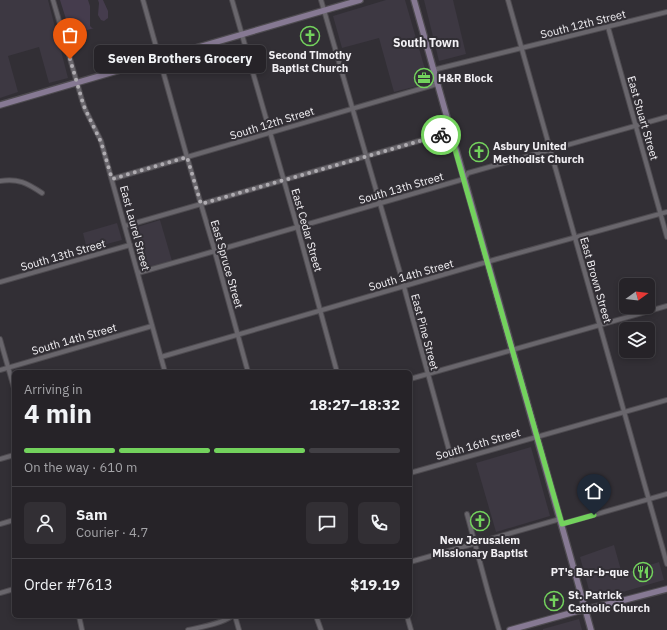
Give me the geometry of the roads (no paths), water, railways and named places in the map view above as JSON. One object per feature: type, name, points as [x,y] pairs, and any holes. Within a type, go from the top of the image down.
[{"type":"main road","points":[[0,105],[360,0]]},
{"type":"main road","points":[[414,0],[591,630]]},
{"type":"main road","points":[[510,630],[585,609],[667,589]]},
{"type":"street","name":"East Laurel Street","points":[[53,0],[85,109],[101,142],[165,370]]},
{"type":"street","name":"East Spruce Street","points":[[143,0],[247,370]]},
{"type":"street","name":"East Cedar Street","points":[[232,0],[336,370]]},
{"type":"street","name":"East Pine Street","points":[[321,0],[404,287],[452,461]]},
{"type":"street","name":"East Brown Street","points":[[508,0],[667,564]]},
{"type":"street","name":"South 12th Street","points":[[433,70],[667,12]]},
{"type":"street","name":"East Stuart Street","points":[[608,27],[667,237]]},
{"type":"street","name":"South 12th Street","points":[[112,179],[437,84]]},
{"type":"street","name":"South 13th Street","points":[[138,273],[464,179],[468,173],[667,118]]},
{"type":"street","points":[[125,226],[450,132]]},
{"type":"street","points":[[0,181],[17,180],[26,183],[42,193]]},
{"type":"street","name":"South 14th Street","points":[[161,356],[667,212]]},
{"type":"street","name":"South 13th Street","points":[[0,282],[130,244]]},
{"type":"street","points":[[412,378],[667,306]]},
{"type":"street","name":"South 14th Street","points":[[0,370],[152,326]]},
{"type":"street","points":[[0,339],[12,381]]},
{"type":"street","name":"South 16th Street","points":[[412,472],[667,400]]},
{"type":"street","points":[[0,459],[12,456]]},
{"type":"street","points":[[412,561],[475,543],[667,494]]},
{"type":"street","points":[[467,514],[499,630]]},
{"type":"street","points":[[0,524],[12,521]]},
{"type":"street","points":[[0,593],[12,590]]},
{"type":"street","points":[[79,618],[82,630]]},
{"type":"street","points":[[188,630],[228,618]]},
{"type":"street","points":[[235,618],[239,630]]},
{"type":"street","points":[[317,618],[320,630]]},
{"type":"street","points":[[408,618],[411,630]]},
{"type":"place","name":"Second Timothy Baptist Church","points":[[310,36]]},
{"type":"place","name":"Seven Brothers Grocery","points":[[70,59]]},
{"type":"place","name":"H&R Block","points":[[424,78]]},
{"type":"place","name":"Asbury United Methodist Church","points":[[479,152]]},
{"type":"place","name":"New Jerusalem Missionary Baptist","points":[[480,521]]},
{"type":"place","name":"PT's Bar-b-que","points":[[643,572]]},
{"type":"place","name":"St. Patrick Catholic Church","points":[[554,601]]},
{"type":"district","name":"South Town","points":[[426,43]]}]
